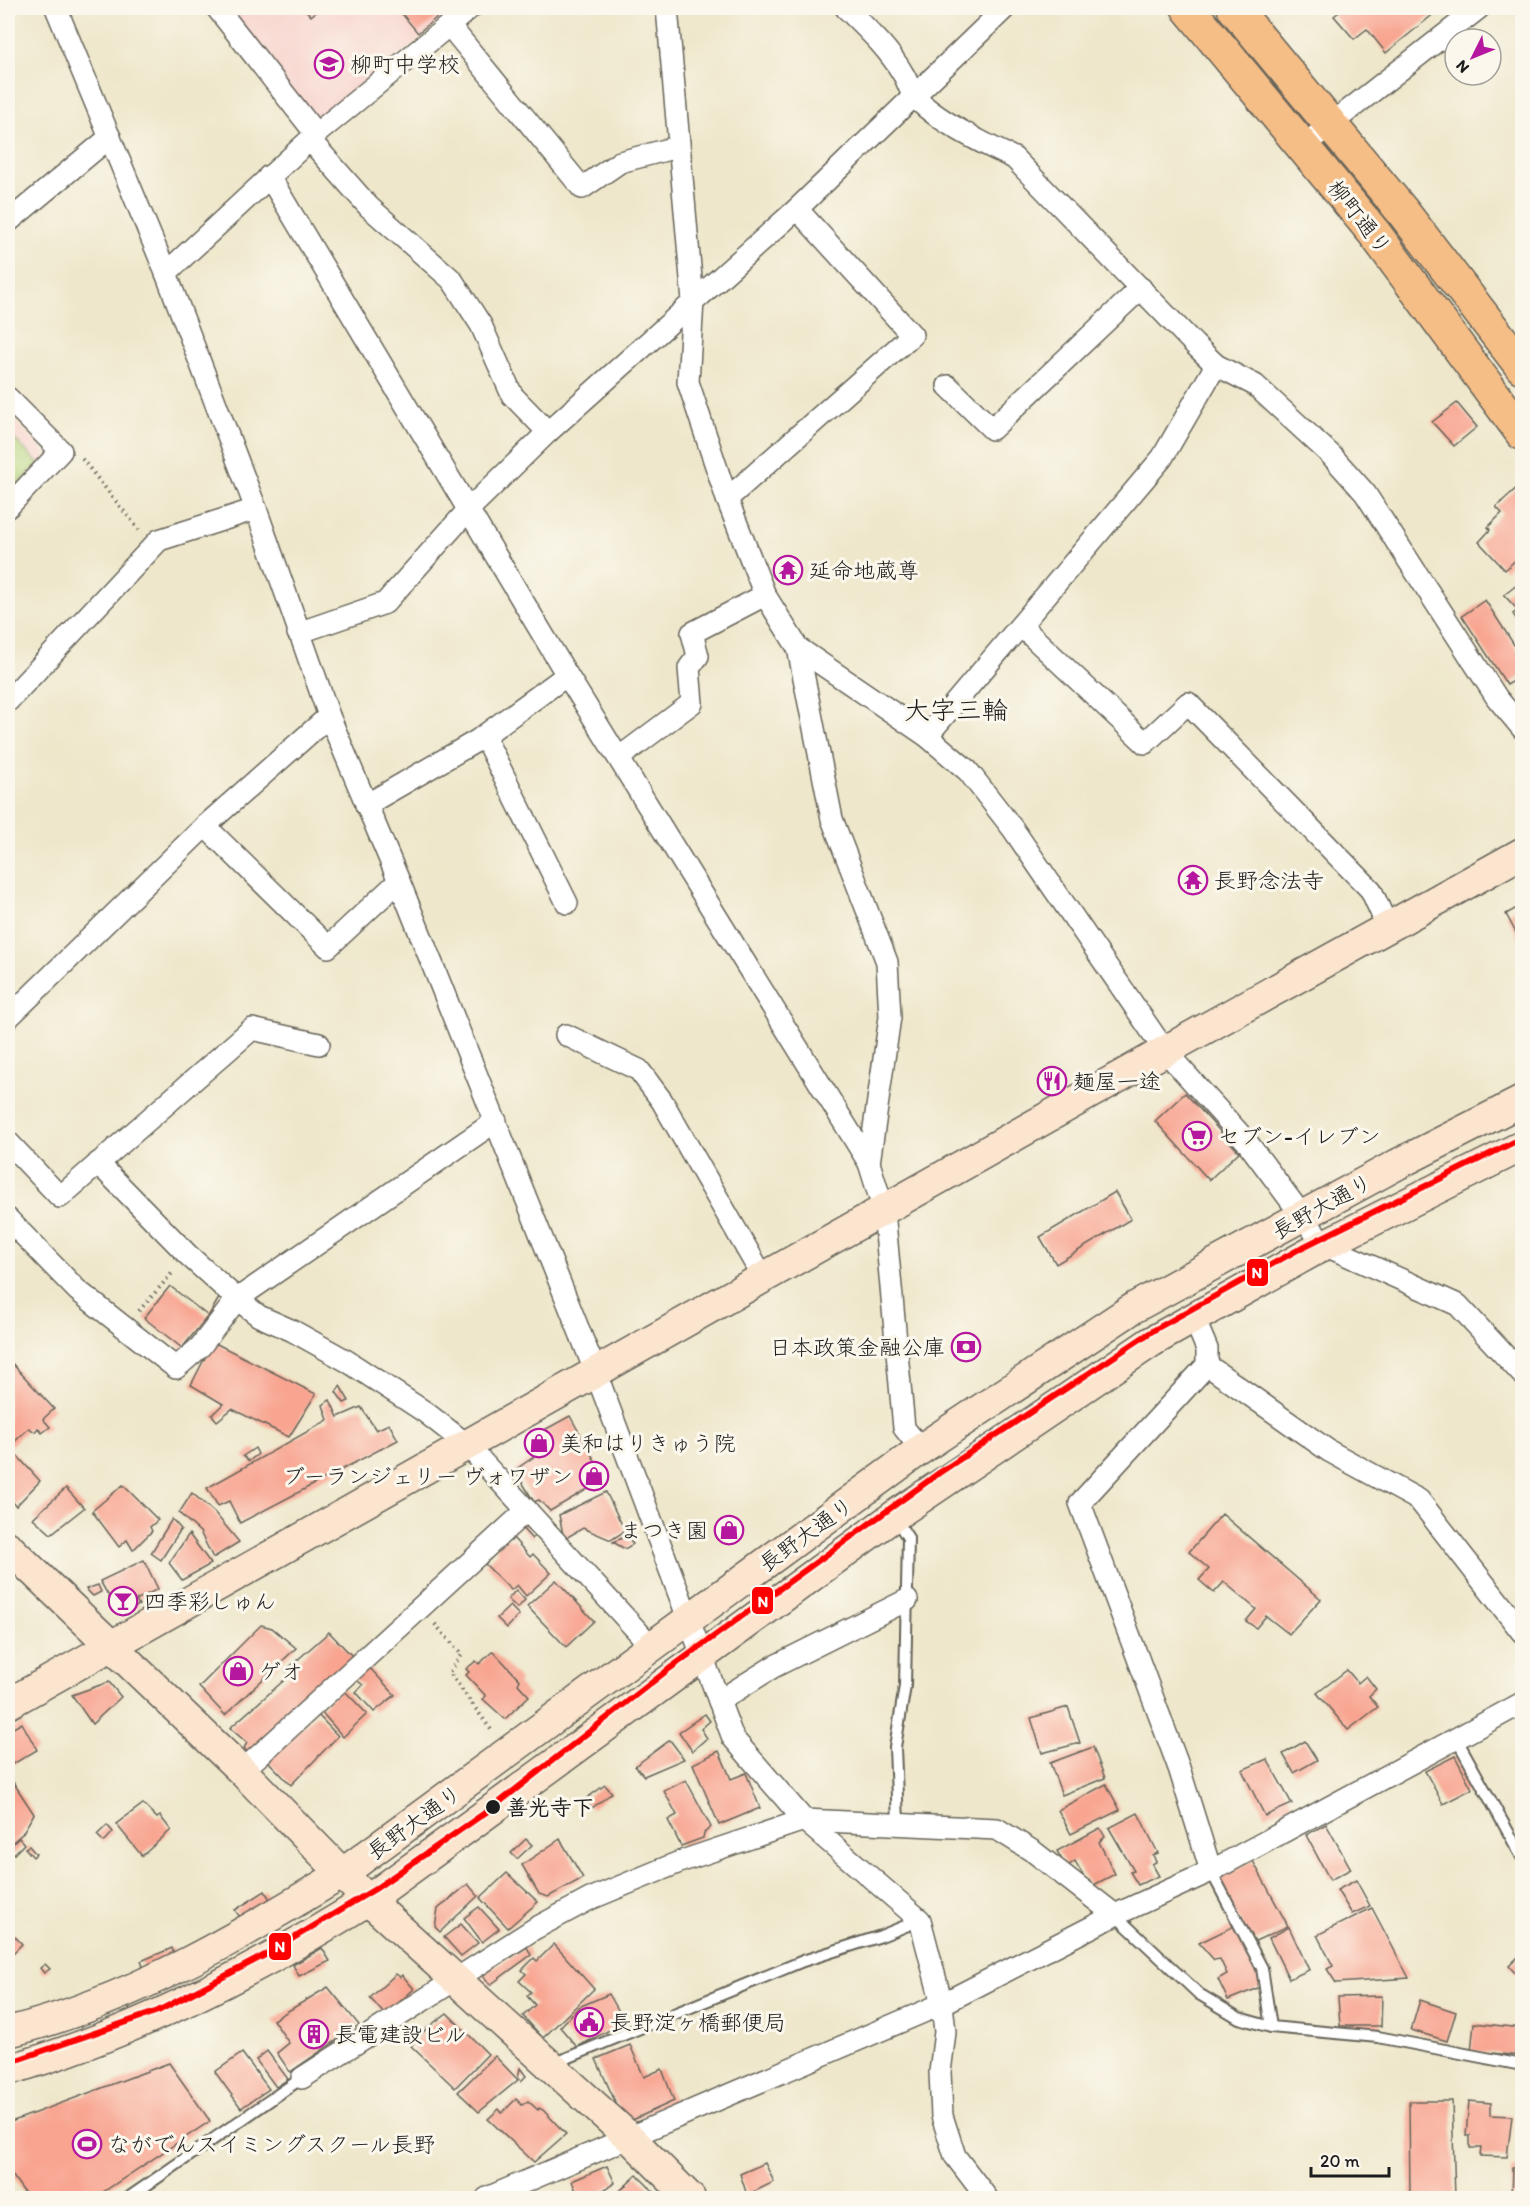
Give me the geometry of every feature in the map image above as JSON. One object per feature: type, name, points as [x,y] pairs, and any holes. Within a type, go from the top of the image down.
[{"type":"highway","name":"柳町通り","points":[[1188,8],[1375,234],[1518,416]]},
{"type":"highway","name":"柳町通り","points":[[1234,8],[1403,212],[1522,367]]},
{"type":"street","points":[[56,8],[166,273],[256,509],[329,716],[399,881],[596,1373],[733,1738],[804,1820],[920,1920],[942,2004],[945,2032],[940,2072],[942,2116],[955,2156],[974,2185],[987,2199]]},
{"type":"street","points":[[217,8],[313,137],[369,207],[452,280],[481,325],[512,395],[548,432]]},
{"type":"street","points":[[166,273],[313,137],[470,8]]},
{"type":"street","points":[[667,8],[677,147],[693,301],[688,382],[727,499],[765,596],[798,648],[832,819],[887,962],[890,1017],[869,1163]]},
{"type":"street","points":[[846,8],[879,41],[903,73],[914,96],[957,127],[1014,158],[1216,365],[1255,385],[1330,455],[1365,493],[1497,698],[1522,728]]},
{"type":"street","points":[[298,633],[385,603],[469,509],[548,432],[797,209],[1005,8]]},
{"type":"street","points":[[1303,146],[1479,8]]},
{"type":"street","points":[[449,25],[582,188],[620,162],[677,147]]},
{"type":"street","points":[[8,222],[110,137]]},
{"type":"street","points":[[269,176],[567,675],[620,757],[869,1163],[885,1211],[904,1428],[921,1449]]},
{"type":"street","points":[[727,499],[912,335],[797,209]]},
{"type":"street","points":[[948,386],[992,429],[1141,288]]},
{"type":"street","points":[[927,736],[1162,458],[1216,365]]},
{"type":"street","points":[[8,398],[61,451],[8,507]]},
{"type":"street","points":[[8,700],[159,540],[256,509]]},
{"type":"street","points":[[620,757],[692,703],[689,668],[698,656],[692,633],[765,596]]},
{"type":"street","points":[[1021,626],[1144,743],[1188,703],[1371,890],[1388,928]]},
{"type":"street","points":[[798,648],[927,736],[968,771],[1013,829],[1165,1051],[1247,1142],[1324,1245],[1458,1305],[1518,1364]]},
{"type":"street","points":[[366,805],[484,736],[567,675]]},
{"type":"street","points":[[8,1018],[205,826],[329,716]]},
{"type":"street","points":[[484,736],[567,903]]},
{"type":"street","points":[[205,826],[328,947],[399,881]]},
{"type":"street","points":[[8,1704],[1165,1051],[1522,854]]},
{"type":"street","points":[[8,1142],[60,1197],[252,1029],[319,1044]]},
{"type":"street","points":[[566,1035],[639,1070],[662,1101],[764,1279]]},
{"type":"street","name":"長野大通り","points":[[8,2032],[49,2022],[149,1983],[249,1930],[343,1873],[921,1449],[1135,1307],[1522,1101]]},
{"type":"street","points":[[8,1219],[77,1290],[176,1368],[200,1347],[237,1299],[496,1121]]},
{"type":"street","name":"長野大通り","points":[[8,2070],[60,2055],[190,2000],[285,1953],[368,1900],[894,1516],[1151,1342],[1324,1245],[1522,1146]]},
{"type":"street","points":[[98,1164],[188,1255],[259,1316],[293,1331],[347,1361],[425,1412],[466,1444],[652,1647]]},
{"type":"street","points":[[1194,1318],[1207,1349],[1208,1365],[1080,1503],[1179,1768],[1211,1871]]},
{"type":"street","points":[[1208,1365],[1329,1451],[1419,1500],[1522,1632]]},
{"type":"street","points":[[242,1771],[527,1510]]},
{"type":"street","points":[[8,1547],[242,1771],[368,1900],[457,1978],[630,2138],[690,2199]]},
{"type":"street","points":[[719,1701],[772,1667],[907,1600]]},
{"type":"street","points":[[486,2199],[942,2004],[1115,1916],[1211,1871],[1522,1703]]},
{"type":"street","points":[[302,2078],[534,1929],[590,1899],[682,1861],[804,1820],[997,1829],[1034,1852],[1115,1916]]},
{"type":"lane","points":[[894,1516],[908,1538],[905,1686],[895,1747],[898,1823]]},
{"type":"lane","points":[[1456,1738],[1522,1857]]},
{"type":"lane","points":[[1211,1871],[1262,1968],[1271,2027]]},
{"type":"lane","points":[[1115,1916],[1199,1994],[1239,2018],[1271,2027],[1378,2037],[1522,2065]]},
{"type":"lane","points":[[553,2067],[578,2053],[793,1964],[881,1936],[920,1920]]},
{"type":"lane","points":[[128,2199],[302,2078]]},
{"type":"path","points":[[61,451],[75,451],[152,546]]},
{"type":"path","points":[[124,1327],[188,1255]]},
{"type":"path","points":[[421,1607],[462,1655],[449,1672],[509,1753]]},
{"type":"shaded area","name":"柳町中学校","points":[[225,8],[457,8],[321,122],[312,120]]},
{"type":"shaded area","points":[[8,414],[43,450],[46,460],[8,499]]},
{"type":"green space","points":[[8,433],[39,464],[8,494]]},
{"type":"building","points":[[304,8],[321,8],[311,16]]},
{"type":"building","points":[[397,8],[448,8],[418,33]]},
{"type":"building","points":[[1344,8],[1432,8],[1436,12],[1386,53],[1367,29],[1354,39],[1334,16]]},
{"type":"building","points":[[1457,403],[1477,427],[1454,446],[1432,422]]},
{"type":"building","points":[[1520,485],[1522,488],[1522,554],[1505,570],[1479,542],[1490,530],[1488,527],[1502,513],[1496,507]]},
{"type":"building","points":[[1522,581],[1522,604],[1516,608],[1504,595]]},
{"type":"building","points":[[1485,600],[1522,657],[1522,676],[1507,685],[1462,616]]},
{"type":"building","points":[[1522,607],[1522,628],[1513,614]]},
{"type":"building","points":[[1522,905],[1522,944],[1506,914]]},
{"type":"building","name":"セブン-イレブン","points":[[1185,1093],[1239,1152],[1209,1180],[1155,1121]]},
{"type":"building","points":[[1115,1192],[1131,1219],[1056,1264],[1040,1237]]},
{"type":"building","points":[[170,1286],[208,1316],[182,1348],[144,1318]]},
{"type":"building","points":[[219,1298],[225,1304],[198,1334]]},
{"type":"building","points":[[213,1342],[316,1394],[289,1437],[232,1409],[217,1421],[212,1415],[223,1404],[191,1385]]},
{"type":"building","points":[[8,1359],[54,1409],[43,1419],[50,1427],[42,1433],[38,1428],[35,1432],[29,1428],[8,1448]]},
{"type":"building","points":[[340,1386],[349,1401],[344,1403],[336,1392]]},
{"type":"building","points":[[330,1400],[338,1417],[361,1407],[376,1430],[389,1424],[398,1440],[240,1523],[229,1501],[218,1506],[207,1488],[328,1420],[323,1405]]},
{"type":"building","points":[[570,1416],[605,1479],[550,1511],[539,1500],[534,1502],[515,1470],[535,1456],[526,1440]]},
{"type":"building","points":[[255,1448],[258,1454],[249,1461],[243,1456]]},
{"type":"building","points":[[13,1451],[40,1481],[16,1506],[8,1496],[8,1455]]},
{"type":"building","points":[[123,1485],[158,1520],[150,1527],[152,1531],[133,1550],[127,1540],[119,1547],[92,1511]]},
{"type":"building","points":[[66,1488],[84,1508],[51,1534],[33,1518]]},
{"type":"building","points":[[606,1492],[625,1531],[611,1540],[583,1528],[564,1539],[559,1515]]},
{"type":"building","points":[[192,1493],[214,1512],[239,1542],[213,1558],[200,1532],[179,1513]]},
{"type":"building","points":[[1222,1514],[1321,1599],[1289,1634],[1266,1616],[1256,1628],[1246,1621],[1256,1609],[1224,1582],[1214,1593],[1199,1580],[1209,1569],[1189,1552]]},
{"type":"building","points":[[172,1519],[181,1529],[161,1560],[151,1553]]},
{"type":"building","points":[[522,1522],[534,1536],[532,1539],[520,1526]]},
{"type":"building","points":[[189,1534],[211,1564],[182,1580],[169,1563]]},
{"type":"building","points":[[627,1536],[633,1544],[625,1549],[613,1542]]},
{"type":"building","points":[[507,1537],[511,1541],[513,1538],[530,1557],[533,1554],[551,1573],[526,1596],[517,1585],[511,1590],[485,1564],[498,1551],[495,1548]]},
{"type":"building","points":[[144,1560],[158,1589],[136,1600],[139,1605],[129,1611],[125,1606],[118,1612],[100,1581]]},
{"type":"building","points":[[556,1580],[594,1621],[566,1647],[527,1606]]},
{"type":"building","points":[[98,1585],[101,1592],[93,1596],[86,1589]]},
{"type":"building","points":[[516,1590],[525,1600],[517,1608],[508,1599]]},
{"type":"building","points":[[510,1606],[519,1615],[507,1628],[497,1618]]},
{"type":"building","points":[[261,1625],[272,1628],[296,1648],[225,1715],[199,1687]]},
{"type":"building","points":[[329,1632],[355,1659],[249,1754],[244,1748],[247,1743],[230,1728],[290,1675],[286,1670]]},
{"type":"building","points":[[493,1651],[520,1680],[518,1684],[529,1696],[505,1719],[483,1699],[486,1696],[466,1675],[469,1672],[466,1669],[476,1661],[479,1664]]},
{"type":"building","points":[[368,1666],[395,1695],[374,1712],[356,1692],[363,1685],[355,1679]]},
{"type":"building","points":[[1347,1670],[1358,1683],[1366,1676],[1376,1689],[1369,1696],[1378,1707],[1348,1730],[1317,1693]]},
{"type":"building","points":[[109,1682],[121,1697],[92,1724],[72,1695]]},
{"type":"building","points":[[342,1688],[367,1714],[343,1737],[319,1709]]},
{"type":"building","points":[[1068,1707],[1080,1743],[1042,1753],[1031,1718]]},
{"type":"building","points":[[317,1714],[338,1736],[291,1785],[266,1759]]},
{"type":"building","points":[[705,1714],[710,1721],[701,1729],[707,1738],[692,1751],[679,1732]]},
{"type":"building","points":[[22,1723],[37,1750],[8,1767],[8,1731]]},
{"type":"building","points":[[670,1740],[684,1759],[644,1776],[635,1766]]},
{"type":"building","points":[[1305,1741],[1317,1760],[1294,1773],[1283,1754]]},
{"type":"building","points":[[1093,1747],[1105,1778],[1062,1795],[1050,1763]]},
{"type":"building","points":[[719,1751],[731,1779],[746,1773],[760,1808],[719,1825],[693,1764]]},
{"type":"building","points":[[1455,1756],[1472,1789],[1443,1804],[1425,1771]]},
{"type":"building","points":[[1267,1759],[1292,1804],[1265,1816],[1242,1770]]},
{"type":"building","points":[[11,1779],[34,1814],[22,1834],[8,1846],[8,1781]]},
{"type":"building","points":[[686,1780],[711,1827],[704,1833],[703,1838],[681,1846],[668,1820],[677,1815],[664,1791]]},
{"type":"building","points":[[1106,1784],[1120,1810],[1071,1834],[1058,1810]]},
{"type":"building","points":[[605,1785],[612,1793],[592,1808],[584,1800]]},
{"type":"building","points":[[143,1804],[157,1818],[160,1816],[171,1830],[142,1856],[116,1824]]},
{"type":"building","points":[[1138,1813],[1158,1853],[1153,1855],[1156,1862],[1152,1864],[1159,1876],[1138,1885],[1130,1872],[1134,1871],[1109,1828]]},
{"type":"building","points":[[1326,1824],[1351,1869],[1330,1880],[1306,1835]]},
{"type":"building","points":[[107,1825],[113,1832],[104,1842],[97,1835]]},
{"type":"building","points":[[1100,1828],[1105,1837],[1099,1842],[1115,1874],[1090,1887],[1075,1861],[1066,1867],[1057,1851]]},
{"type":"building","points":[[19,1838],[24,1844],[14,1854],[9,1847]]},
{"type":"building","points":[[526,1839],[532,1845],[517,1859],[511,1853]]},
{"type":"building","points":[[560,1839],[583,1878],[548,1897],[539,1894],[522,1865]]},
{"type":"building","points":[[29,1846],[36,1854],[33,1857],[25,1848]]},
{"type":"building","points":[[1253,1861],[1288,1926],[1251,1943],[1218,1878]]},
{"type":"building","points":[[507,1873],[538,1902],[508,1928],[480,1898]]},
{"type":"building","points":[[1356,1880],[1370,1906],[1352,1914],[1337,1890]]},
{"type":"building","points":[[468,1884],[478,1896],[440,1932],[435,1927],[438,1909]]},
{"type":"building","points":[[265,1891],[272,1903],[242,1920],[235,1910]]},
{"type":"building","points":[[479,1907],[499,1929],[482,1942],[464,1918]]},
{"type":"building","points":[[1372,1908],[1409,1978],[1336,1983],[1327,1969],[1333,1966],[1317,1935]]},
{"type":"building","points":[[461,1924],[478,1943],[461,1956],[444,1937]]},
{"type":"building","points":[[1236,1925],[1263,1986],[1228,2000],[1218,1979],[1227,1974],[1220,1959],[1214,1960],[1199,1943]]},
{"type":"building","points":[[1289,1927],[1309,1970],[1289,1979],[1269,1938]]},
{"type":"building","points":[[8,1929],[22,1944],[8,1958]]},
{"type":"building","points":[[554,1944],[594,1989],[543,2038],[523,2016],[535,2005],[527,1996],[531,1992],[519,1981],[526,1974],[522,1970],[534,1958],[537,1961]]},
{"type":"building","points":[[527,1947],[531,1955],[490,1985],[483,1975]]},
{"type":"building","points":[[172,1948],[174,1954],[144,1969],[141,1961]]},
{"type":"building","points":[[322,1948],[330,1961],[299,1976],[293,1965]]},
{"type":"building","points":[[1522,1953],[1522,1981],[1509,1966]]},
{"type":"building","points":[[45,1964],[50,1969],[44,1973],[40,1968]]},
{"type":"building","points":[[396,1974],[400,1977],[402,1975],[414,1989],[385,2015],[370,1998]]},
{"type":"building","name":"長電建設ビル","points":[[328,1987],[359,2025],[290,2072],[277,2053],[289,2043],[273,2020]]},
{"type":"building","points":[[609,1994],[625,2022],[577,2047],[560,2027],[579,2007]]},
{"type":"building","points":[[1382,1996],[1381,2026],[1340,2026],[1338,1997]]},
{"type":"building","points":[[1420,2000],[1456,2012],[1447,2041],[1411,2030]]},
{"type":"building","points":[[447,2013],[488,2054],[455,2088],[411,2046],[427,2028]]},
{"type":"building","points":[[1474,2023],[1522,2028],[1522,2056],[1471,2051]]},
{"type":"building","points":[[630,2045],[644,2077],[662,2069],[674,2101],[630,2121],[618,2108],[596,2059]]},
{"type":"building","points":[[267,2051],[288,2079],[276,2087],[256,2060]]},
{"type":"building","points":[[242,2053],[269,2089],[241,2108],[215,2072]]},
{"type":"building","points":[[495,2056],[518,2080],[479,2112],[458,2092]]},
{"type":"building","points":[[169,2063],[210,2121],[94,2198],[28,2198],[8,2169],[8,2123]]},
{"type":"building","points":[[520,2068],[526,2076],[521,2081],[518,2077]]},
{"type":"building","points":[[516,2099],[522,2105],[528,2101],[538,2110],[539,2108],[543,2110],[566,2134],[534,2162],[488,2119],[499,2109],[502,2113]]},
{"type":"building","points":[[1409,2101],[1452,2101],[1455,2198],[1410,2198]]},
{"type":"building","points":[[1469,2101],[1491,2103],[1491,2115],[1512,2116],[1507,2157],[1480,2156],[1481,2148],[1470,2148],[1470,2135],[1466,2135]]},
{"type":"building","points":[[765,2163],[774,2182],[747,2195],[740,2174]]},
{"type":"building","points":[[607,2166],[615,2183],[591,2198],[577,2194],[572,2181]]},
{"type":"building","points":[[1512,2168],[1522,2168],[1522,2198],[1511,2198]]},
{"type":"building","points":[[637,2175],[660,2198],[612,2198]]},
{"type":"transit line","name":"N","points":[[8,2063],[158,2011],[267,1954],[375,1889],[492,1808],[669,1669],[939,1473],[1154,1330],[1303,1247],[1522,1138]]},
{"type":"place","name":"柳町中学校","points":[[329,64]]},
{"type":"place","name":"延命地蔵尊","points":[[788,570]]},
{"type":"place","name":"長野念法寺","points":[[1193,880]]},
{"type":"place","name":"麺屋一途","points":[[1052,1081]]},
{"type":"place","name":"セブン-イレブン","points":[[1197,1136]]},
{"type":"place","name":"日本政策金融公庫","points":[[966,1347]]},
{"type":"place","name":"美和はりきゅう院","points":[[539,1443]]},
{"type":"place","name":"ブーランジェリー ヴォワザン","points":[[594,1476]]},
{"type":"place","name":"まつき園","points":[[729,1530]]},
{"type":"place","name":"四季彩しゅん","points":[[123,1601]]},
{"type":"place","name":"ゲオ","points":[[238,1671]]},
{"type":"place","name":"善光寺下","points":[[493,1807]]},
{"type":"place","name":"長野淀ヶ橋郵便局","points":[[589,2022]]},
{"type":"place","name":"長電建設ビル","points":[[314,2034]]},
{"type":"place","name":"ながでんスイミングスクール長野","points":[[87,2144]]},
{"type":"district","name":"大字三輪","points":[[956,710]]}]
